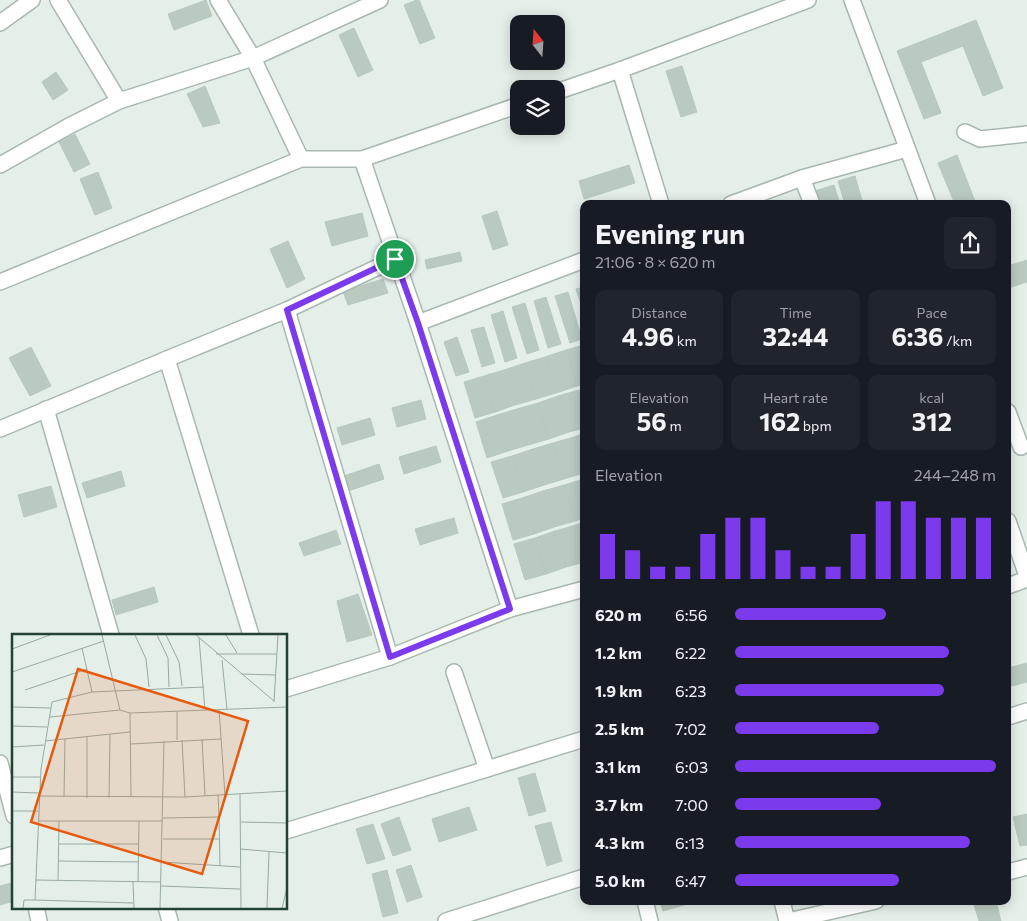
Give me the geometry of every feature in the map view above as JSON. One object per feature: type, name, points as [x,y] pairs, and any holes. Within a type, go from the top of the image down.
[{"type":"street","points":[[0,23],[32,0]]},
{"type":"street","points":[[58,0],[119,101]]},
{"type":"street","points":[[218,0],[253,58],[301,159]]},
{"type":"street","points":[[0,165],[69,126],[119,101],[253,58],[380,0]]},
{"type":"street","points":[[565,89],[620,70],[768,7],[808,0]]},
{"type":"street","points":[[852,0],[926,200]]},
{"type":"street","points":[[620,70],[660,200]]},
{"type":"street","points":[[0,282],[301,159],[362,159],[510,108]]},
{"type":"street","points":[[965,132],[980,139],[1027,134]]},
{"type":"street","points":[[742,200],[802,178],[906,149]]},
{"type":"street","points":[[362,159],[418,323],[510,609]]},
{"type":"street","points":[[802,178],[810,200]]},
{"type":"street","points":[[0,428],[287,310],[395,259]]},
{"type":"street","points":[[418,323],[580,262]]},
{"type":"street","points":[[287,310],[390,657]]},
{"type":"street","points":[[167,358],[251,634]]},
{"type":"street","points":[[46,409],[111,634]]},
{"type":"street","points":[[1011,423],[1018,448]]},
{"type":"street","points":[[1011,530],[1027,578],[1011,585]]},
{"type":"street","points":[[288,688],[390,657],[510,609],[580,590]]},
{"type":"street","points":[[454,672],[487,769]]},
{"type":"street","points":[[1011,716],[1027,711]]},
{"type":"street","points":[[288,830],[580,740]]},
{"type":"street","points":[[5,764],[12,804]]},
{"type":"street","points":[[1011,871],[1027,867]]},
{"type":"street","points":[[446,921],[580,878]]},
{"type":"street","points":[[646,905],[650,921]]},
{"type":"street","points":[[783,905],[788,921],[858,905]]},
{"type":"street","points":[[36,908],[39,921]]},
{"type":"street","points":[[166,908],[170,921]]},
{"type":"building","points":[[206,0],[212,16],[174,30],[168,14]]},
{"type":"building","points":[[419,0],[435,38],[420,44],[404,5]]},
{"type":"building","points":[[976,20],[1003,88],[983,96],[963,46],[921,62],[941,113],[924,119],[897,51]]},
{"type":"building","points":[[354,28],[373,70],[358,77],[339,35]]},
{"type":"building","points":[[682,66],[697,112],[681,117],[666,71]]},
{"type":"building","points":[[56,72],[68,90],[53,100],[42,82]]},
{"type":"building","points":[[205,86],[220,123],[203,127],[187,94]]},
{"type":"building","points":[[75,134],[90,164],[74,172],[59,142]]},
{"type":"building","points":[[957,155],[974,200],[953,200],[938,163]]},
{"type":"building","points":[[629,165],[635,183],[584,199],[579,181]]},
{"type":"building","points":[[98,172],[112,208],[95,215],[80,179]]},
{"type":"building","points":[[855,176],[862,200],[844,200],[838,181]]},
{"type":"building","points":[[834,185],[839,200],[818,200],[815,191]]},
{"type":"building","points":[[497,211],[508,245],[493,250],[482,216]]},
{"type":"building","points":[[362,213],[368,236],[332,246],[325,222]]},
{"type":"building","points":[[288,241],[305,279],[287,288],[270,249]]},
{"type":"building","points":[[460,252],[462,261],[427,269],[425,260]]},
{"type":"building","points":[[1027,260],[1027,282],[1011,287],[1011,265]]},
{"type":"building","points":[[383,279],[388,293],[348,305],[343,291]]},
{"type":"building","points":[[580,288],[580,301],[576,289]]},
{"type":"building","points":[[568,292],[580,332],[580,340],[570,343],[555,296]]},
{"type":"building","points":[[546,297],[561,344],[548,348],[534,301]]},
{"type":"building","points":[[525,303],[539,350],[527,354],[512,307]]},
{"type":"building","points":[[503,311],[517,358],[505,362],[491,315]]},
{"type":"building","points":[[484,327],[495,363],[482,367],[471,330]]},
{"type":"building","points":[[457,337],[469,372],[456,376],[444,342]]},
{"type":"building","points":[[580,346],[580,385],[577,386],[566,350]]},
{"type":"building","points":[[31,347],[51,386],[30,396],[9,358]]},
{"type":"building","points":[[566,350],[577,386],[556,393],[545,357]]},
{"type":"building","points":[[545,357],[556,393],[536,399],[525,363]]},
{"type":"building","points":[[525,363],[536,399],[515,405],[504,370]]},
{"type":"building","points":[[504,370],[515,405],[495,412],[484,376]]},
{"type":"building","points":[[484,376],[495,412],[475,418],[464,382]]},
{"type":"building","points":[[579,390],[580,429],[569,432],[558,396]]},
{"type":"building","points":[[558,396],[569,432],[549,439],[538,403]]},
{"type":"building","points":[[421,400],[426,419],[397,427],[392,408]]},
{"type":"building","points":[[538,403],[549,439],[528,445],[517,409]]},
{"type":"building","points":[[517,409],[528,445],[508,451],[497,415]]},
{"type":"building","points":[[497,415],[508,451],[487,458],[476,422]]},
{"type":"building","points":[[370,418],[375,435],[342,445],[337,428]]},
{"type":"building","points":[[580,435],[580,457],[574,437]]},
{"type":"building","points":[[574,437],[580,457],[580,474],[564,479],[553,443]]},
{"type":"building","points":[[553,443],[564,479],[544,485],[533,449]]},
{"type":"building","points":[[436,446],[441,462],[404,474],[399,457]]},
{"type":"building","points":[[533,449],[544,485],[523,492],[512,456]]},
{"type":"building","points":[[512,456],[523,492],[503,498],[491,462]]},
{"type":"building","points":[[379,464],[384,479],[348,491],[344,476]]},
{"type":"building","points":[[121,471],[125,486],[87,498],[82,483]]},
{"type":"building","points":[[580,480],[580,519],[575,521],[564,485]]},
{"type":"building","points":[[564,485],[575,521],[554,527],[543,491]]},
{"type":"building","points":[[51,486],[57,507],[24,517],[18,495]]},
{"type":"building","points":[[543,491],[554,527],[534,534],[522,498]]},
{"type":"building","points":[[522,498],[534,534],[513,540],[502,504]]},
{"type":"building","points":[[454,518],[458,533],[420,545],[415,529]]},
{"type":"building","points":[[580,524],[580,538],[576,525]]},
{"type":"building","points":[[576,525],[580,538],[580,563],[566,567],[555,531]]},
{"type":"building","points":[[336,530],[341,544],[304,556],[299,543]]},
{"type":"building","points":[[555,531],[566,567],[546,574],[535,538]]},
{"type":"building","points":[[535,538],[546,574],[525,580],[514,544]]},
{"type":"building","points":[[154,587],[158,602],[116,615],[112,600]]},
{"type":"building","points":[[358,594],[372,635],[347,642],[337,601]]},
{"type":"building","points":[[1027,663],[1027,682],[1011,686],[1011,667]]},
{"type":"building","points":[[535,773],[546,811],[529,816],[518,778]]},
{"type":"building","points":[[469,807],[477,830],[439,842],[432,819]]},
{"type":"building","points":[[1027,814],[1027,845],[1020,846],[1013,817]]},
{"type":"building","points":[[399,817],[411,850],[393,856],[381,824]]},
{"type":"building","points":[[551,822],[562,861],[547,866],[535,826]]},
{"type":"building","points":[[373,824],[385,859],[367,864],[356,829]]},
{"type":"building","points":[[411,865],[422,897],[407,902],[396,870]]},
{"type":"building","points":[[387,870],[398,913],[383,917],[372,874]]},
{"type":"building","points":[[11,883],[12,902],[0,905],[0,886]]},
{"type":"building","points":[[661,905],[684,905],[663,911]]},
{"type":"building","points":[[974,905],[997,905],[1001,921],[979,921]]},
{"type":"route","points":[[395,259],[418,323],[510,609],[390,657],[287,310],[395,259]]}]
